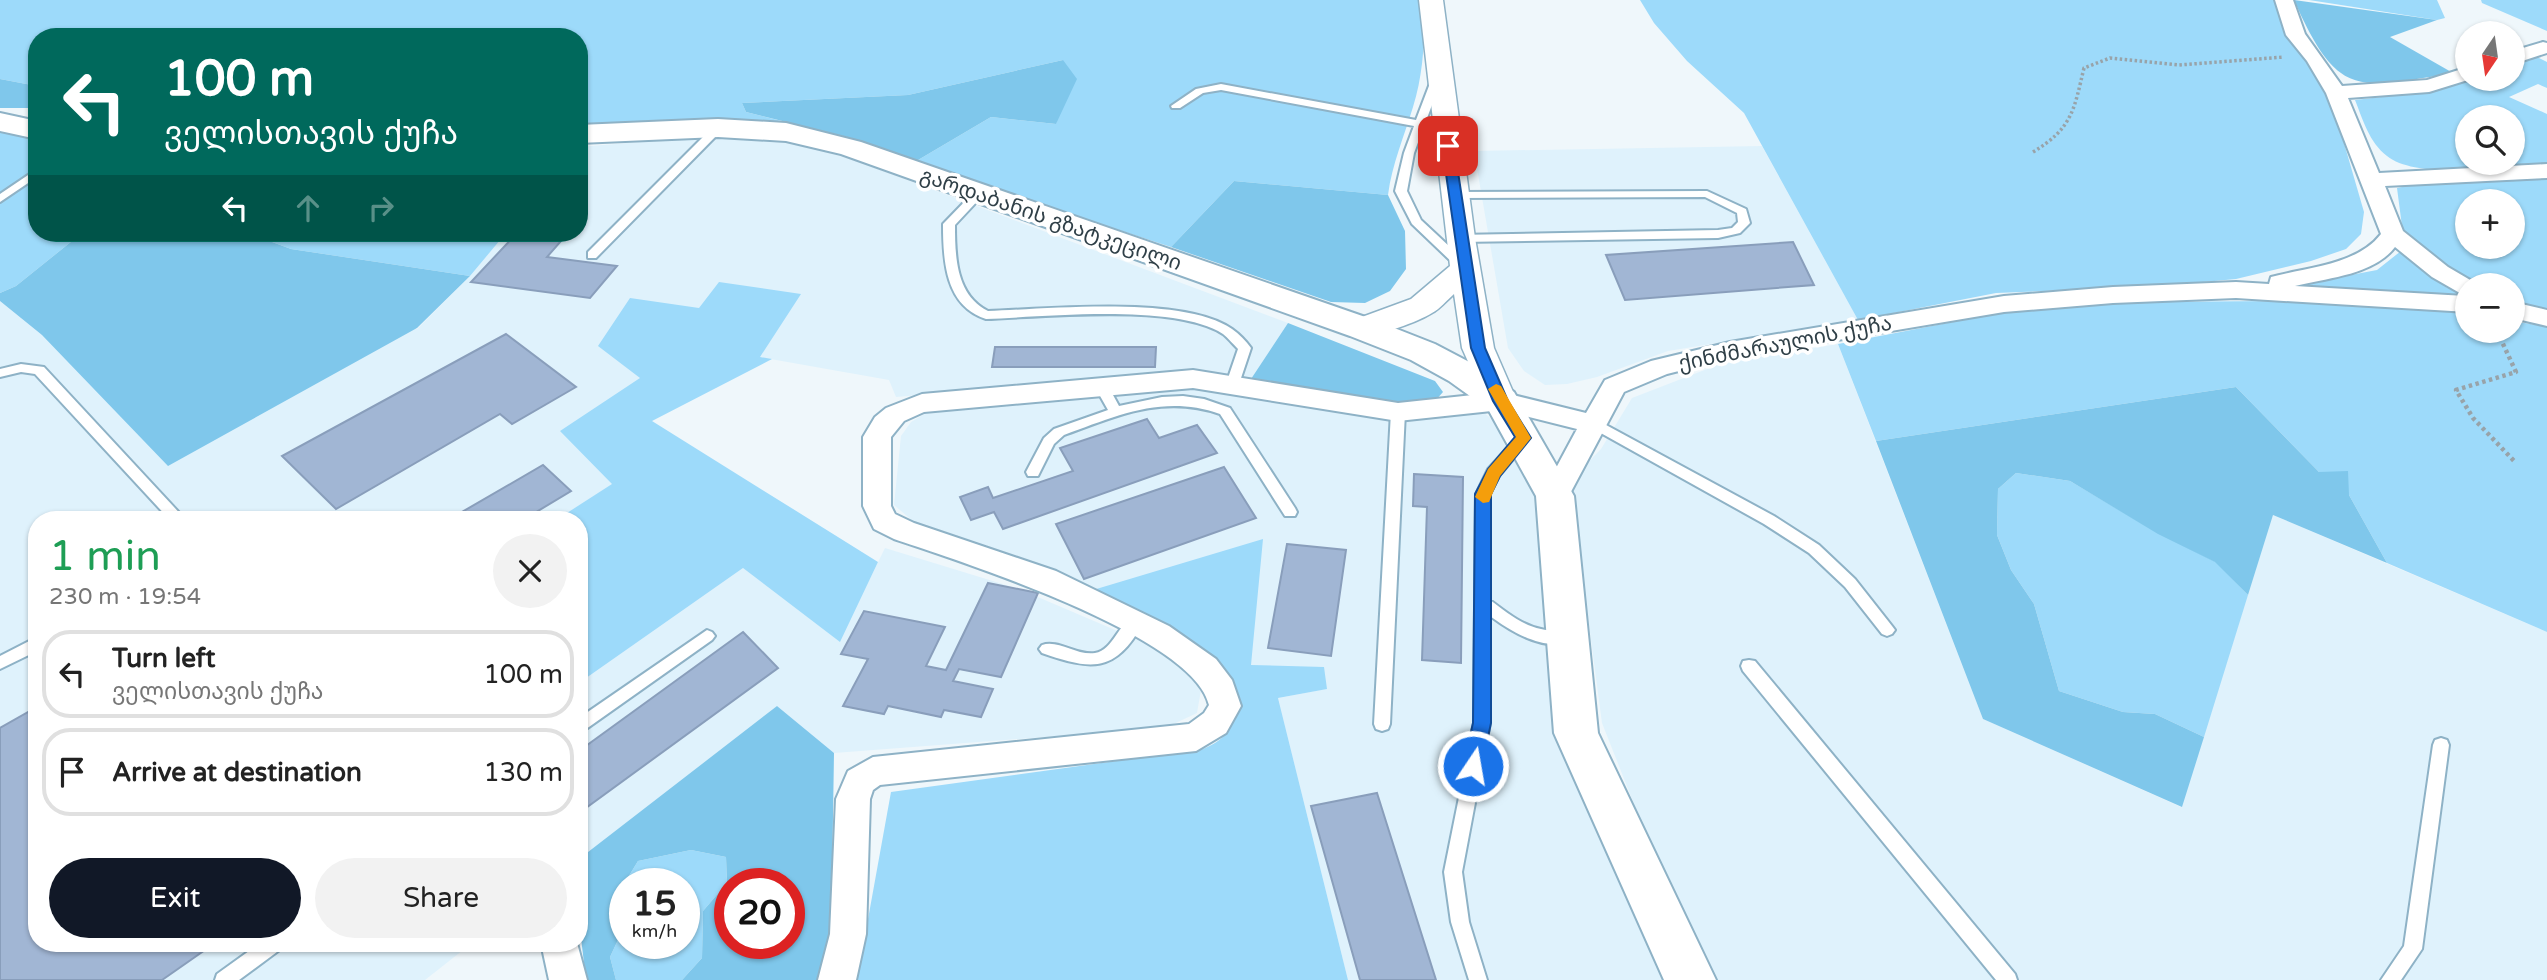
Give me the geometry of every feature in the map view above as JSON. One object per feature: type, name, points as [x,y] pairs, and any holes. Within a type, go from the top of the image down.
[{"type":"main road","points":[[0,122],[28,128]]},
{"type":"main road","name":"გარდაბანის გზატკეცილი","points":[[588,134],[718,128],[786,132],[851,148],[1362,328],[1423,352],[1462,373],[1501,401]]},
{"type":"main road","points":[[1501,401],[1555,496],[1576,733],[1690,980]]},
{"type":"street","points":[[1431,0],[1454,195],[1478,348],[1501,401]]},
{"type":"street","points":[[2284,0],[2296,35],[2316,59],[2336,93],[2393,234],[2455,281]]},
{"type":"street","points":[[2525,54],[2543,48]]},
{"type":"street","points":[[2336,93],[2429,86],[2455,77]]},
{"type":"street","points":[[2369,180],[2547,171]]},
{"type":"street","points":[[2236,290],[2358,263],[2380,251],[2393,234]]},
{"type":"street","points":[[1362,328],[1422,306],[1463,253]]},
{"type":"street","name":"ქინძმარაულის ქუჩა","points":[[1555,496],[1614,386],[1660,367],[1730,350],[2004,304],[2113,295],[2236,290],[2455,303]]},
{"type":"street","points":[[2525,312],[2547,318]]},
{"type":"street","points":[[837,980],[848,934],[853,799],[860,781],[873,771],[1196,737],[1215,723],[1225,706],[1222,689],[1205,668],[1135,623],[1046,579],[904,531],[884,521],[877,506],[877,436],[880,427],[905,408],[922,403],[1109,400],[1193,379],[1398,412],[1501,401],[1595,424]]},
{"type":"street","points":[[561,952],[568,980]]},
{"type":"lane","points":[[1438,74],[1409,153],[1401,191],[1416,222],[1463,253],[1717,234],[1736,231],[1744,223],[1742,211],[1707,194],[1454,195]]},
{"type":"lane","points":[[1176,106],[1200,91],[1221,87],[1420,124]]},
{"type":"lane","points":[[592,255],[718,128]]},
{"type":"lane","points":[[0,199],[28,179]]},
{"type":"lane","points":[[978,194],[949,224],[949,262],[965,303],[973,311],[986,315],[1169,312],[1201,318],[1224,326],[1238,337],[1245,348],[1233,384]]},
{"type":"lane","points":[[0,373],[21,368],[39,370],[171,511]]},
{"type":"lane","points":[[1033,472],[1049,441],[1109,400],[1160,399],[1208,403],[1225,411],[1290,512]]},
{"type":"lane","points":[[1382,724],[1398,412]]},
{"type":"lane","points":[[1595,424],[1769,520],[1814,549],[1850,583],[1887,630]]},
{"type":"lane","points":[[1478,980],[1460,922],[1452,872],[1482,723],[1485,604],[1483,494],[1493,473],[1524,438]]},
{"type":"lane","points":[[1485,604],[1512,625],[1541,637],[1566,638]]},
{"type":"lane","points":[[1047,649],[1092,661],[1111,654],[1135,623]]},
{"type":"lane","points":[[588,721],[707,636]]},
{"type":"lane","points":[[0,663],[28,647]]},
{"type":"lane","points":[[1749,666],[2008,980]]},
{"type":"lane","points":[[2390,980],[2413,949],[2441,745]]},
{"type":"lane","points":[[224,980],[263,952]]},
{"type":"path","points":[[2033,152],[2057,139],[2080,98],[2079,83],[2084,68],[2110,58],[2179,65],[2277,56],[2316,59]]},
{"type":"path","points":[[2503,343],[2516,372],[2456,390],[2473,418],[2516,463]]},
{"type":"shaded area","points":[[0,0],[1424,0],[1422,67],[1388,195],[1234,181],[1171,247],[913,163],[991,117],[1056,124],[1063,60],[908,95],[742,103],[746,112],[793,124],[714,121],[588,127],[588,28],[28,28],[28,84],[0,79]]},
{"type":"shaded area","points":[[1640,0],[2275,0],[2287,35],[2306,57],[2335,112],[2364,212],[2361,234],[2346,249],[2311,261],[2236,279],[2160,286],[1996,293],[1858,320],[1744,113],[1687,61],[1654,23]]},
{"type":"shaded area","points":[[2294,0],[2437,20],[2390,37],[2453,73],[2393,82],[2354,80],[2338,71],[2324,55],[2309,32]]},
{"type":"shaded area","points":[[2309,0],[2437,0],[2445,18],[2437,20]]},
{"type":"shaded area","points":[[2481,0],[2547,0],[2547,31],[2525,21],[2482,3]]},
{"type":"shaded area","points":[[2537,57],[2547,62],[2547,88],[2538,84],[2525,90],[2525,62]]},
{"type":"shaded area","points":[[1063,60],[1077,79],[1056,124],[991,117],[913,163],[847,137],[746,112],[742,103],[908,95]]},
{"type":"shaded area","points":[[0,79],[28,84],[28,108],[0,108]]},
{"type":"shaded area","points":[[2455,85],[2455,91],[2522,91],[2509,97],[2547,114],[2547,164],[2525,166],[2525,105],[2455,105],[2455,170],[2420,168],[2401,164],[2387,156],[2367,130],[2355,100],[2433,91]]},
{"type":"shaded area","points":[[0,132],[28,137],[28,242],[71,242],[16,286],[0,293]]},
{"type":"shaded area","points":[[723,135],[752,137],[814,148],[862,163],[1288,323],[1251,379],[1185,372],[896,397],[889,380],[759,357],[699,308],[641,378],[613,484],[570,511],[28,511],[28,952],[461,952],[425,980],[0,980],[0,301],[42,335],[417,329],[470,276],[498,242],[588,242],[588,146]]},
{"type":"shaded area","points":[[1762,146],[1858,320],[1668,351],[1597,377],[1567,384],[1545,385],[1524,371],[1508,348],[1474,151]]},
{"type":"shaded area","points":[[2547,177],[2547,311],[2525,304],[2525,273],[2460,273],[2431,257],[2403,234],[2397,188],[2427,182]]},
{"type":"shaded area","points":[[1234,181],[1388,195],[1405,231],[1406,269],[1390,291],[1365,303],[1331,302],[1171,247]]},
{"type":"shaded area","points":[[71,242],[272,242],[291,249],[470,276],[417,328],[168,466],[42,335],[0,301],[0,293],[16,286]]},
{"type":"shaded area","points":[[272,242],[498,242],[470,276],[291,249]]},
{"type":"shaded area","points":[[2401,251],[2446,287],[2455,290],[2455,297],[2277,289],[2377,270]]},
{"type":"shaded area","points":[[719,282],[801,294],[760,357],[772,359],[652,421],[878,562],[840,642],[743,568],[588,677],[588,511],[570,511],[612,484],[560,431],[640,378],[598,346],[630,298],[699,308]]},
{"type":"shaded area","points":[[2283,301],[2447,310],[2455,311],[2455,343],[2525,343],[2525,323],[2547,327],[2547,632],[2387,563],[2349,495],[2319,472],[2236,387],[1876,441],[1838,344],[2005,312],[2125,302]]},
{"type":"shaded area","points":[[1288,323],[1435,381],[1443,392],[1435,401],[1396,405],[1251,379]]},
{"type":"shaded area","points":[[1838,344],[1983,719],[2181,807],[2273,515],[2547,632],[2547,980],[1717,980],[1645,832],[1602,723],[1570,481],[1601,449],[1632,398],[1720,364]]},
{"type":"shaded area","points":[[1191,387],[1482,411],[1500,426],[1531,468],[1559,741],[1670,980],[1348,980],[1278,698],[1326,689],[1251,666],[1093,590],[914,522],[894,505],[901,436],[911,422],[931,410]]},
{"type":"shaded area","points":[[2236,387],[2319,472],[2348,471],[2349,495],[2387,563],[2273,515],[2248,595],[2215,562],[2158,534],[2070,481],[2016,473],[1998,489],[1997,535],[2011,570],[2034,604],[2059,691],[2123,712],[2155,714],[2204,737],[2182,807],[1983,719],[1876,441]]},
{"type":"shaded area","points":[[2016,473],[2070,481],[2158,533],[2216,562],[2248,595],[2204,737],[2155,714],[2123,712],[2059,691],[2034,604],[2011,570],[1997,535],[1998,489]]},
{"type":"shaded area","points":[[1263,539],[1251,665],[1324,667],[1327,689],[1278,698],[1348,980],[857,980],[891,792],[1203,749],[1224,736],[1234,717],[1238,700],[1093,590]]},
{"type":"shaded area","points":[[885,548],[1019,589],[1155,647],[1191,674],[1201,690],[1197,713],[1165,728],[834,753],[777,706],[588,852],[588,677],[743,568],[839,641]]},
{"type":"shaded area","points":[[777,706],[834,753],[831,944],[819,980],[682,980],[702,958],[703,911],[714,898],[714,959],[805,959],[805,868],[726,868],[726,857],[691,850],[638,861],[634,868],[609,868],[609,959],[616,980],[586,980],[583,952],[588,952],[588,852]]},
{"type":"shaded area","points":[[691,850],[726,857],[726,868],[714,868],[714,898],[703,911],[702,958],[682,980],[616,980],[611,959],[700,959],[700,868],[634,868],[638,861]]},
{"type":"building","points":[[509,242],[560,242],[547,257],[617,266],[590,298],[471,282]]},
{"type":"building","points":[[1793,242],[1814,285],[1625,300],[1606,255]]},
{"type":"building","points":[[506,334],[576,387],[512,424],[500,414],[336,509],[282,456]]},
{"type":"building","points":[[995,347],[1156,347],[1155,367],[992,367]]},
{"type":"building","points":[[1147,419],[1159,438],[1197,425],[1217,453],[1003,529],[994,512],[971,520],[960,497],[988,487],[993,498],[1073,471],[1060,448]]},
{"type":"building","points":[[543,465],[571,491],[538,511],[464,511]]},
{"type":"building","points":[[1224,467],[1256,518],[1084,579],[1056,524]]},
{"type":"building","points":[[1414,474],[1463,477],[1461,663],[1422,660],[1427,507],[1413,506]]},
{"type":"building","points":[[1287,544],[1346,550],[1331,656],[1268,648]]},
{"type":"building","points":[[988,583],[1038,593],[1001,677],[959,669],[953,681],[993,689],[981,717],[944,710],[941,717],[888,706],[884,714],[843,706],[868,659],[841,654],[864,611],[945,627],[926,666],[946,670]]},
{"type":"building","points":[[743,632],[778,668],[588,806],[588,744]]},
{"type":"building","points":[[28,712],[28,952],[202,952],[162,980],[0,980],[0,728]]},
{"type":"building","points":[[1377,793],[1436,980],[1360,980],[1311,806]]},
{"type":"slow traffic","points":[[1483,497],[1493,473],[1524,438],[1496,389]]},
{"type":"route","points":[[1448,146],[1478,348],[1501,401],[1524,438],[1493,473],[1483,494],[1485,604],[1482,723],[1473,766]]}]
